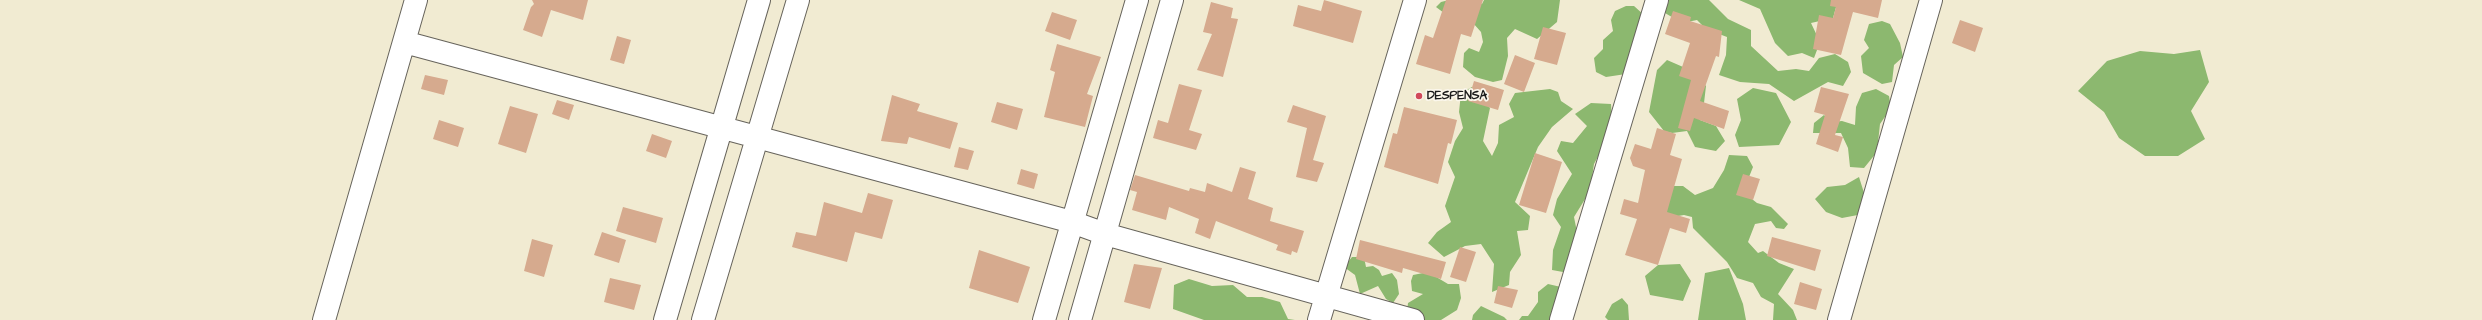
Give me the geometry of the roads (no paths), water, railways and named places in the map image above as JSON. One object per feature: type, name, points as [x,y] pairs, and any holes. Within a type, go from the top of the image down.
[{"type":"street","points":[[324,320],[416,0]]},
{"type":"street","points":[[666,320],[759,0]]},
{"type":"street","points":[[703,320],[798,0]]},
{"type":"street","points":[[1044,320],[1137,0]]},
{"type":"street","points":[[1080,320],[1172,0]]},
{"type":"street","points":[[1319,320],[1415,0]]},
{"type":"street","points":[[1561,320],[1656,0]]},
{"type":"street","points":[[1839,320],[1931,0]]},
{"type":"street","points":[[404,42],[1072,222],[1105,234],[1413,320]]},
{"type":"place","name":"DESPENSA","points":[[1419,96]]}]
